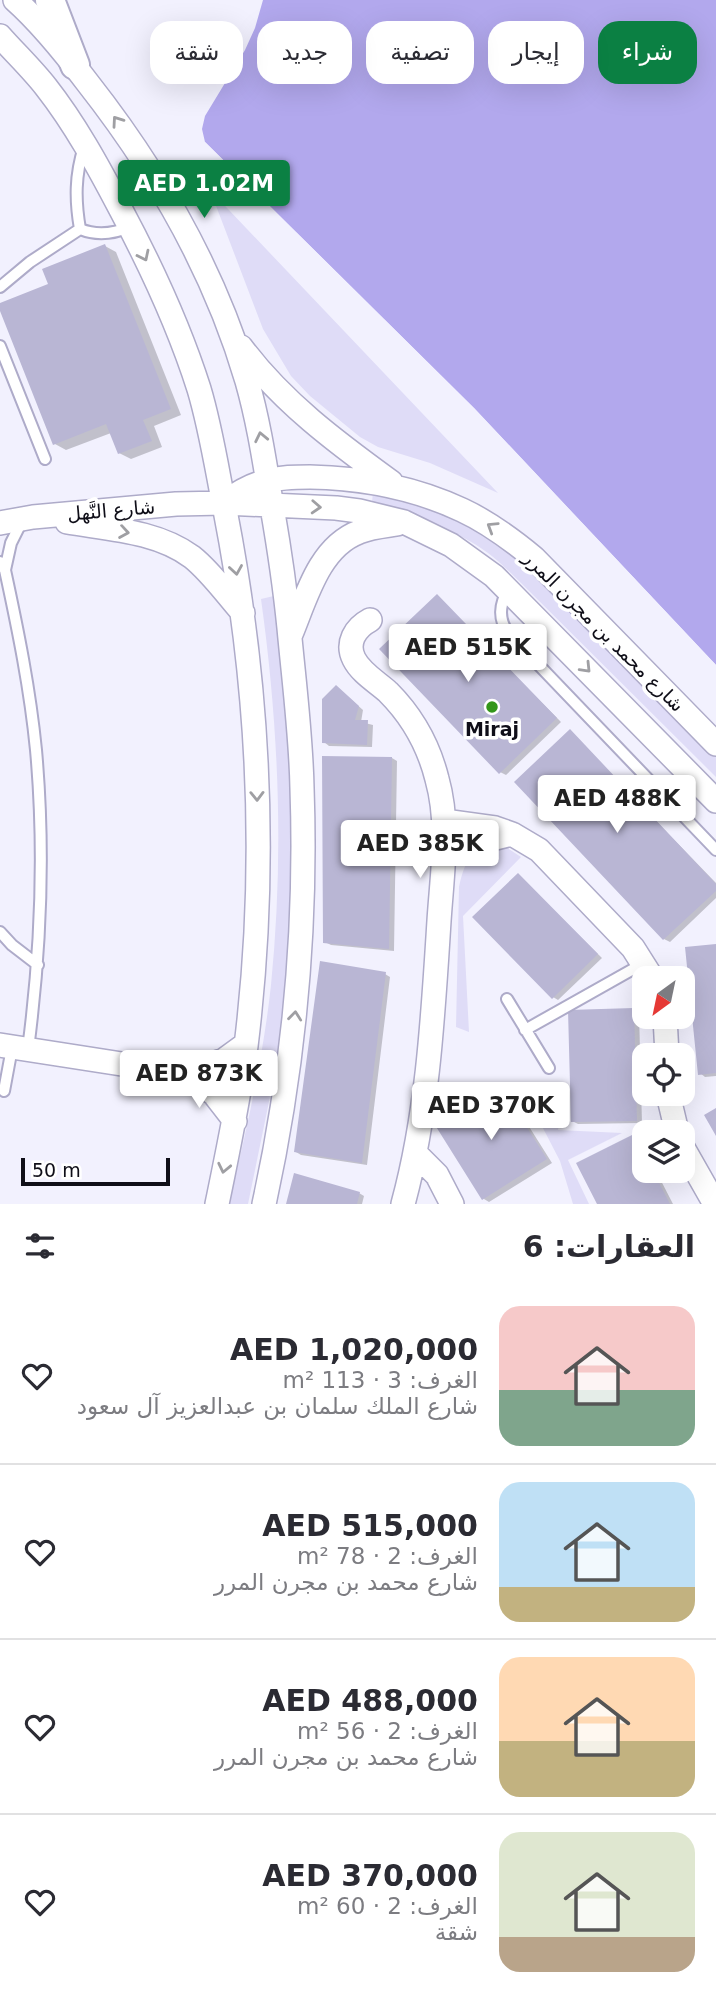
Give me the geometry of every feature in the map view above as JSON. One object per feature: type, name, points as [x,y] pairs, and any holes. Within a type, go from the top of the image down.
[{"type":"street","points":[[15,0],[75,65],[113,115],[168,200],[192,244],[231,334],[257,419],[282,565],[299,722],[302,785],[303,912],[293,1037],[281,1120],[264,1204]]},
{"type":"street","points":[[50,0],[75,65]]},
{"type":"street","points":[[0,36],[51,95],[85,144],[130,227],[172,317],[190,365],[208,424],[223,503],[243,614],[255,762],[258,849],[253,971],[246,1044],[235,1121],[217,1204]]},
{"type":"street","points":[[0,61],[30,69]]},
{"type":"street","points":[[231,334],[262,373],[306,417],[397,486]]},
{"type":"street","name":"شارع محمد بن مجرن المرر","points":[[223,503],[244,489],[268,480],[334,477],[397,486],[464,510],[512,540],[554,577],[716,744]]},
{"type":"street","name":"شارع محمد بن مجرن المرر","points":[[223,503],[359,511],[404,522],[451,545],[474,559],[509,589],[716,801]]},
{"type":"street","name":"شارع النَّهل","points":[[0,523],[176,504],[223,503]]},
{"type":"street","points":[[28,518],[145,535],[162,540],[192,557],[243,614]]},
{"type":"street","points":[[290,637],[318,571],[333,549],[357,532],[404,522]]},
{"type":"street","points":[[370,620],[362,624],[353,637],[352,653],[359,667],[388,692],[416,729],[435,769],[444,821],[432,1031],[415,1153],[403,1204]]},
{"type":"street","points":[[444,821],[478,825],[512,834],[526,841],[550,860],[620,932],[645,966]]},
{"type":"street","points":[[443,851],[512,834]]},
{"type":"street","points":[[186,1074],[224,1060],[246,1044]]},
{"type":"street","points":[[13,1047],[186,1074],[214,1094],[235,1121]]},
{"type":"street","points":[[415,1153],[437,1175],[452,1204]]},
{"type":"street","points":[[695,1169],[715,1204]]},
{"type":"lane","points":[[80,229],[76,178],[85,144]]},
{"type":"lane","points":[[80,229],[96,234],[108,234],[130,227]]},
{"type":"lane","points":[[0,287],[30,262],[80,229]]},
{"type":"lane","points":[[0,346],[44,459]]},
{"type":"lane","points":[[4,1091],[13,1047],[37,965],[41,869],[36,749],[28,689],[2,566],[11,544],[28,518]]},
{"type":"lane","points":[[509,589],[504,596],[501,612],[504,628],[716,850]]},
{"type":"lane","points":[[0,932],[37,965]]},
{"type":"lane","points":[[526,1030],[632,978]]},
{"type":"lane","points":[[507,999],[549,1068]]},
{"type":"shaded area","points":[[263,0],[716,0],[716,665],[474,408],[205,142],[202,129],[205,116],[224,84],[243,84],[243,53]]},
{"type":"shaded area","points":[[210,190],[498,493],[430,463],[378,447],[360,437],[310,396],[291,376],[263,329]]},
{"type":"shaded area","points":[[373,491],[460,520],[496,541],[533,570],[716,753],[716,777],[497,560],[447,529],[372,503]]},
{"type":"shaded area","points":[[278,595],[293,757],[293,909],[286,993],[272,1087],[248,1204],[229,1204],[248,1123],[263,1040],[275,937],[278,792],[272,696],[261,599]]},
{"type":"shaded area","points":[[501,844],[521,857],[463,916],[469,1032],[456,1027],[459,887],[464,868],[471,857]]},
{"type":"shaded area","points":[[566,1090],[558,1130],[622,1133],[568,1160],[589,1204],[573,1204],[560,1161],[531,1105]]},
{"type":"pier","points":[[205,142],[474,408],[716,668],[472,410],[212,157],[202,144]]},
{"type":"building","points":[[105,244],[171,409],[143,420],[152,441],[118,454],[106,424],[53,445],[0,311],[0,303],[48,284],[42,269]]},
{"type":"building","points":[[437,594],[557,718],[499,774],[379,649]]},
{"type":"building","points":[[336,685],[359,706],[355,720],[368,720],[367,745],[322,743],[322,699]]},
{"type":"building","points":[[570,729],[716,884],[716,891],[663,940],[514,782]]},
{"type":"building","points":[[322,756],[392,757],[389,949],[323,943]]},
{"type":"building","points":[[518,873],[598,954],[552,999],[472,917]]},
{"type":"building","points":[[716,944],[716,1073],[698,1075],[693,1029],[695,966],[687,966],[685,947]]},
{"type":"building","points":[[320,961],[386,972],[362,1163],[294,1152]]},
{"type":"building","points":[[632,1008],[635,1043],[632,1043],[632,1106],[637,1106],[637,1120],[571,1122],[568,1010]]},
{"type":"building","points":[[500,1085],[547,1159],[482,1200],[435,1125]]},
{"type":"building","points":[[716,1108],[716,1136],[704,1115]]},
{"type":"building","points":[[632,1135],[632,1183],[659,1183],[670,1204],[597,1204],[576,1163]]},
{"type":"building","points":[[294,1173],[360,1192],[357,1204],[286,1204]]},
{"type":"place","name":"Miraj","points":[[492,707]]}]
